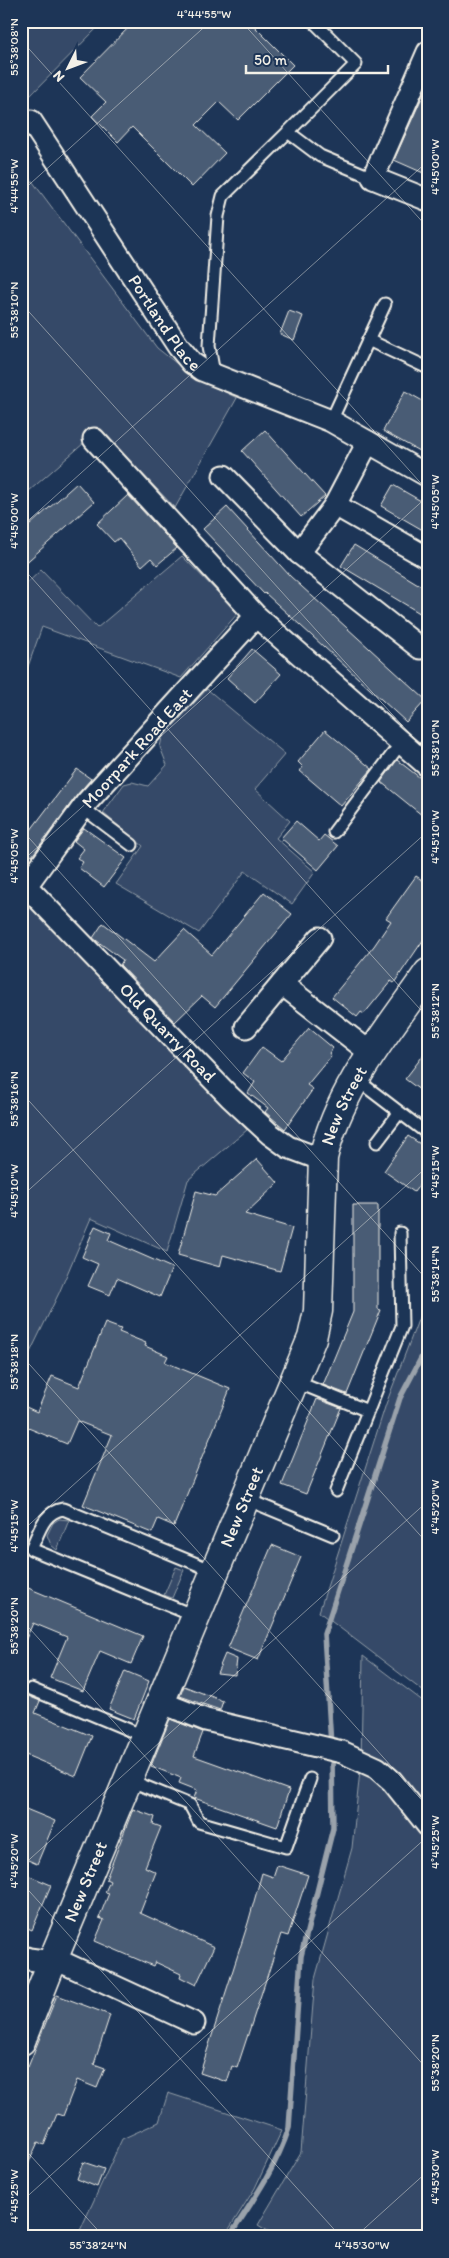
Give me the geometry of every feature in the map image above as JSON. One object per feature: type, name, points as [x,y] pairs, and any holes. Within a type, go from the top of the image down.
[{"type":"street","points":[[428,52],[373,178],[428,200]]},
{"type":"street","name":"Portland Place","points":[[31,121],[178,346],[192,363],[202,370],[331,421],[428,476]]},
{"type":"street","points":[[94,439],[256,616],[428,766]]},
{"type":"street","points":[[299,553],[335,504],[368,442]]},
{"type":"street","points":[[224,476],[299,553],[420,648]]},
{"type":"street","points":[[335,504],[428,558]]},
{"type":"street","name":"Moorpark Road East","points":[[24,884],[83,808],[256,616]]},
{"type":"street","name":"Old Quarry Road","points":[[24,884],[230,1097],[270,1134],[288,1147],[323,1158]]},
{"type":"street","points":[[246,1027],[320,938]]},
{"type":"street","name":"New Street","points":[[21,2041],[52,1962],[312,1338],[318,1312],[323,1158],[336,1113],[372,1054],[428,973]]},
{"type":"street","points":[[282,984],[372,1054]]},
{"type":"street","points":[[160,1702],[206,1720],[333,1750],[377,1768],[392,1781],[428,1826]]},
{"type":"street","points":[[21,1956],[29,1959],[66,1964],[194,2023]]},
{"type":"lane","points":[[214,374],[209,346],[220,209],[224,196],[356,64],[313,21]]},
{"type":"lane","points":[[288,132],[320,156],[373,178]]},
{"type":"lane","points":[[331,421],[385,304]]},
{"type":"lane","points":[[368,340],[428,368]]},
{"type":"lane","points":[[334,832],[401,743]]},
{"type":"lane","points":[[83,808],[132,845]]},
{"type":"lane","points":[[356,1079],[428,1134]]},
{"type":"lane","points":[[377,1142],[399,1113]]},
{"type":"lane","points":[[336,1491],[402,1326],[400,1233]]},
{"type":"lane","points":[[294,1381],[368,1411]]},
{"type":"lane","points":[[246,1499],[333,1535]]},
{"type":"lane","points":[[197,1617],[26,1546],[48,1516],[57,1510],[63,1510],[216,1572]]},
{"type":"lane","points":[[31,1689],[146,1737]]},
{"type":"lane","points":[[129,1780],[190,1805],[199,1822],[286,1848],[310,1778]]},
{"type":"shaded area","points":[[21,21],[104,21],[21,105]]},
{"type":"shaded area","points":[[21,166],[157,348],[191,375],[237,398],[175,508],[100,429],[21,498]]},
{"type":"shaded area","points":[[182,556],[238,613],[181,678],[42,627],[21,686],[21,589],[41,570],[97,628]]},
{"type":"shaded area","points":[[207,689],[285,754],[255,789],[290,821],[276,838],[315,872],[292,904],[245,871],[199,933],[116,884],[143,846],[103,813],[124,784],[132,782],[148,786],[167,765],[160,747],[162,738]]},
{"type":"shaded area","points":[[21,893],[247,1130],[188,1180],[167,1252],[91,1218],[59,1293],[21,1371]]},
{"type":"shaded area","points":[[428,1294],[428,1695],[319,1612],[386,1404]]},
{"type":"shaded area","points":[[59,1519],[69,1520],[57,1550],[51,1545],[47,1535],[53,1523]]},
{"type":"shaded area","points":[[176,1567],[184,1570],[172,1598],[164,1595]]},
{"type":"shaded area","points":[[363,1656],[428,1705],[428,2237],[278,2237],[258,2225],[301,2152],[315,1979],[352,1848],[361,1761]]},
{"type":"shaded area","points":[[168,2093],[282,2130],[255,2188],[224,2237],[77,2237],[122,2139],[159,2122]]},
{"type":"building","points":[[135,21],[249,21],[293,65],[238,120],[219,102],[196,125],[225,153],[192,187],[132,127],[118,142],[92,116],[106,102],[80,77]]},
{"type":"building","points":[[428,84],[428,175],[394,160]]},
{"type":"building","points":[[289,311],[303,316],[294,340],[280,334]]},
{"type":"building","points":[[405,391],[428,404],[428,456],[383,431]]},
{"type":"building","points":[[265,430],[325,496],[301,517],[242,451]]},
{"type":"building","points":[[77,483],[94,502],[21,567],[21,533]]},
{"type":"building","points":[[393,485],[428,505],[428,533],[381,506]]},
{"type":"building","points":[[128,495],[177,548],[157,565],[151,558],[142,566],[119,538],[114,542],[97,524]]},
{"type":"building","points":[[227,507],[290,576],[426,700],[406,722],[264,594],[203,529]]},
{"type":"building","points":[[354,545],[428,590],[428,618],[341,566]]},
{"type":"building","points":[[252,649],[281,674],[255,703],[227,678]]},
{"type":"building","points":[[325,730],[372,769],[341,806],[300,771],[303,767],[298,762]]},
{"type":"building","points":[[397,760],[428,784],[428,820],[381,782]]},
{"type":"building","points":[[77,769],[91,779],[32,856],[21,848],[21,843]]},
{"type":"building","points":[[296,821],[319,841],[324,835],[338,846],[318,870],[281,838]]},
{"type":"building","points":[[84,828],[126,858],[104,887],[79,868],[83,862],[77,858],[84,849],[74,841]]},
{"type":"building","points":[[416,876],[428,884],[428,933],[394,983],[391,981],[364,1014],[361,1012],[357,1017],[332,997],[374,946],[391,921],[386,918]]},
{"type":"building","points":[[264,892],[292,914],[215,1007],[202,996],[175,1022],[120,965],[123,960],[93,938],[103,923],[154,962],[184,930],[212,955]]},
{"type":"building","points":[[309,1028],[333,1048],[329,1053],[331,1056],[307,1085],[313,1089],[285,1129],[265,1112],[268,1108],[248,1093],[255,1082],[243,1073],[262,1047],[281,1061]]},
{"type":"building","points":[[428,1049],[428,1096],[405,1079]]},
{"type":"building","points":[[408,1136],[428,1149],[428,1173],[414,1192],[384,1171]]},
{"type":"building","points":[[257,1159],[278,1183],[245,1214],[292,1228],[280,1271],[223,1255],[220,1267],[178,1255],[196,1191],[215,1196]]},
{"type":"building","points":[[353,1205],[378,1205],[378,1309],[381,1310],[347,1394],[323,1385],[353,1312]]},
{"type":"building","points":[[95,1226],[111,1233],[108,1240],[172,1268],[160,1297],[117,1278],[110,1295],[88,1286],[98,1264],[82,1257]]},
{"type":"building","points":[[105,1323],[121,1329],[119,1332],[146,1343],[145,1346],[168,1356],[165,1362],[230,1389],[174,1526],[158,1519],[152,1533],[83,1505],[112,1435],[77,1421],[67,1444],[21,1425],[21,1418],[26,1407],[37,1412],[52,1376],[79,1387]]},
{"type":"building","points":[[317,1399],[341,1408],[306,1494],[282,1485]]},
{"type":"building","points":[[272,1545],[301,1557],[258,1660],[228,1648]]},
{"type":"building","points":[[21,1585],[143,1636],[131,1664],[100,1651],[83,1691],[50,1678],[67,1637],[33,1623],[21,1650]]},
{"type":"building","points":[[225,1654],[237,1659],[235,1675],[217,1673]]},
{"type":"building","points":[[125,1671],[149,1681],[134,1719],[109,1709]]},
{"type":"building","points":[[184,1686],[223,1701],[220,1710],[180,1696]]},
{"type":"building","points":[[21,1693],[40,1701],[35,1713],[92,1736],[76,1776],[21,1753]]},
{"type":"building","points":[[170,1719],[203,1732],[194,1756],[289,1790],[277,1827],[194,1798],[197,1790],[179,1783],[181,1778],[151,1766]]},
{"type":"building","points":[[21,1807],[55,1821],[37,1864],[21,1857]]},
{"type":"building","points":[[133,1809],[155,1817],[153,1824],[161,1827],[145,1867],[156,1872],[140,1913],[214,1947],[196,1985],[180,1977],[181,1974],[155,1962],[153,1966],[95,1941],[104,1920],[99,1918],[109,1893],[105,1892],[110,1881],[106,1879]]},
{"type":"building","points":[[277,1865],[308,1875],[288,1936],[281,1934],[237,2068],[232,2066],[227,2082],[200,2073],[262,1873],[273,1877]]},
{"type":"building","points":[[25,1874],[51,1885],[32,1930],[21,1925],[21,1883]]},
{"type":"building","points":[[57,1995],[110,2015],[94,2064],[105,2068],[97,2088],[77,2080],[63,2116],[57,2114],[44,2145],[38,2142],[21,2180],[21,2076],[25,2066],[28,2067]]},
{"type":"building","points":[[83,2162],[104,2169],[97,2187],[77,2179]]},
{"type":"waterway","points":[[331,1745],[324,1634],[400,1398],[428,1345]]},
{"type":"waterway","points":[[229,2237],[255,2198],[270,2171],[289,2128],[301,1956],[333,1828],[332,1754]]}]
